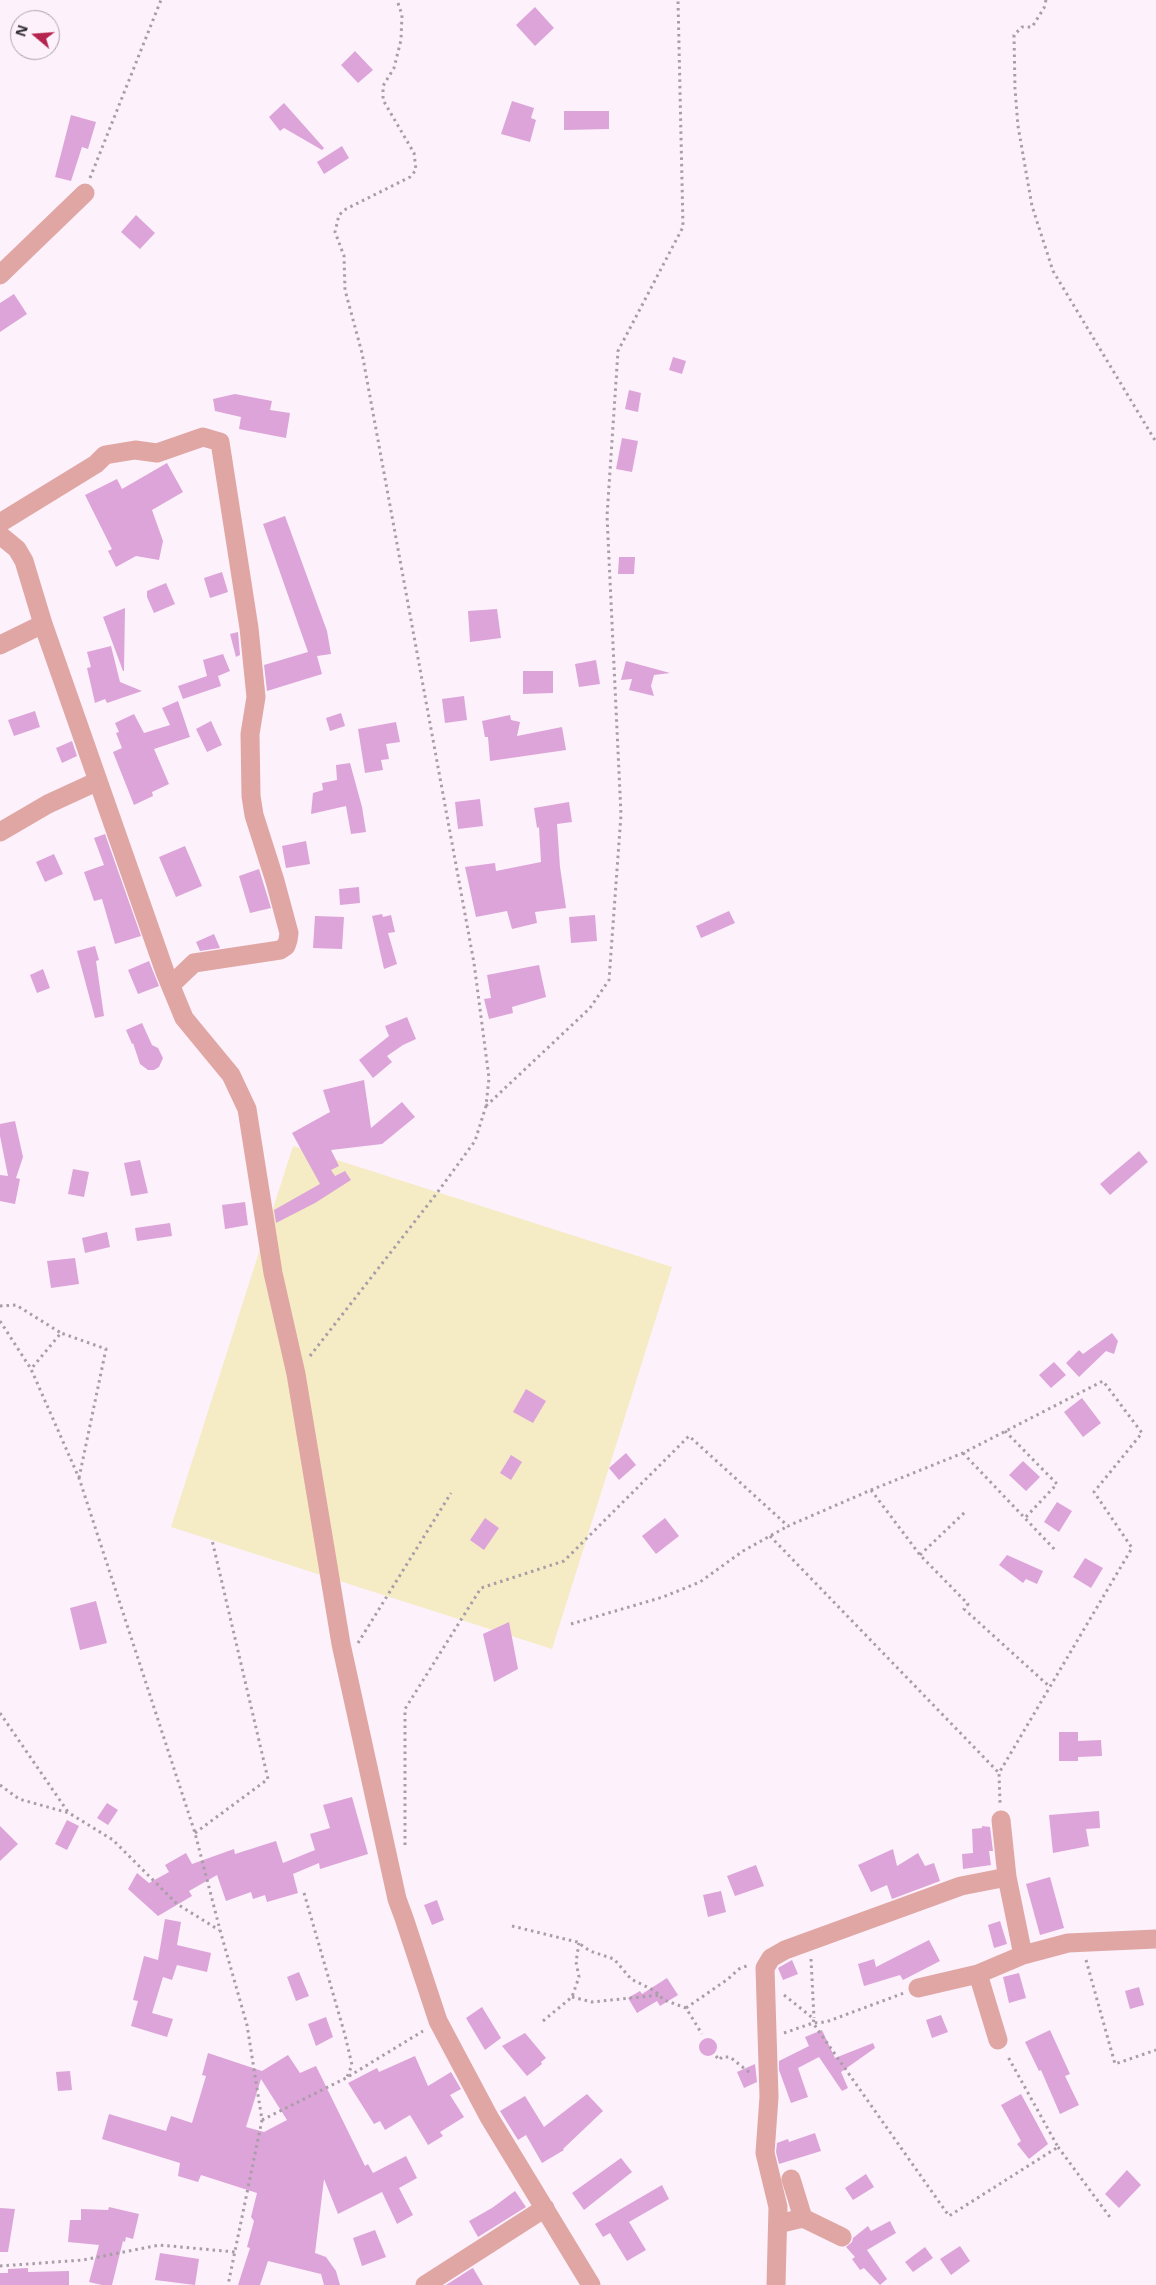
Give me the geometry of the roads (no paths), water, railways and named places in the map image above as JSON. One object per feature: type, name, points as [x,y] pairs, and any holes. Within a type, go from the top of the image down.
[{"type":"street","points":[[0,275],[85,192]]},
{"type":"street","points":[[0,523],[96,464],[105,455],[135,450],[157,453],[203,437],[220,442],[249,628],[256,697],[250,734],[251,796],[254,814],[282,907],[288,940],[286,946],[280,950],[194,963],[171,985]]},
{"type":"street","points":[[0,535],[17,549],[24,561],[43,624],[184,1018],[231,1075],[246,1108],[273,1274],[296,1374],[341,1644],[397,1899],[438,2020],[489,2118],[591,2285]]},
{"type":"street","points":[[0,645],[43,624]]},
{"type":"street","points":[[0,832],[48,804],[98,781]]},
{"type":"street","points":[[1001,1820],[1007,1876],[1023,1955]]},
{"type":"street","points":[[776,2285],[778,2207],[765,2153],[769,2097],[765,1968],[771,1958],[810,1941],[962,1886],[1007,1876]]},
{"type":"street","points":[[918,1988],[978,1974],[1023,1955],[1068,1943],[1156,1939]]},
{"type":"street","points":[[978,1974],[998,2040]]},
{"type":"street","points":[[791,2179],[803,2218]]},
{"type":"street","points":[[425,2285],[545,2208]]},
{"type":"street","points":[[778,2224],[803,2218],[842,2237]]}]
